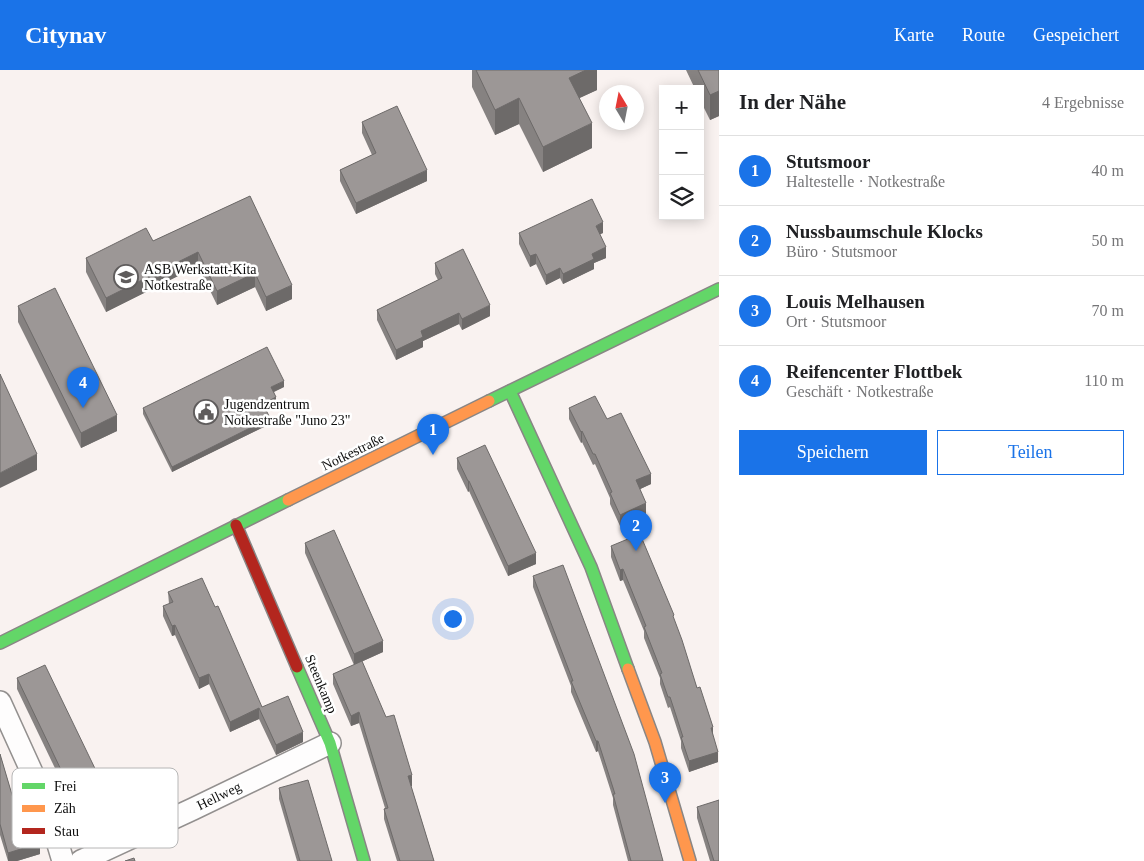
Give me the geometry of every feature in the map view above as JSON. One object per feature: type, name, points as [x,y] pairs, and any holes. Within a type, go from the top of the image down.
[{"type":"street","name":"Notkestraße","points":[[0,643],[236,525],[719,289]]},
{"type":"street","points":[[510,391],[591,567],[655,742],[690,861]]},
{"type":"street","name":"Steenkamp","points":[[236,525],[330,742],[364,861]]},
{"type":"street","points":[[0,702],[30,768]]},
{"type":"street","name":"Hellweg","points":[[178,816],[330,742]]},
{"type":"street","points":[[59,848],[63,861]]},
{"type":"street","name":"Hellweg","points":[[81,861],[109,848]]},
{"type":"building","points":[[476,70],[586,70],[569,78],[592,123],[543,147],[519,98],[495,110]]},
{"type":"building","points":[[698,70],[719,70],[719,91],[710,95]]},
{"type":"building","points":[[397,106],[427,170],[356,203],[340,170],[376,153],[362,122]]},
{"type":"building","points":[[250,196],[292,285],[266,297],[255,273],[217,291],[198,252],[106,298],[86,258],[146,228],[153,241]]},
{"type":"building","points":[[592,199],[603,222],[596,226],[606,247],[592,254],[594,259],[563,274],[560,268],[546,275],[536,254],[530,256],[519,233]]},
{"type":"building","points":[[463,249],[490,305],[462,319],[459,313],[421,331],[423,337],[396,350],[377,310],[442,278],[435,263]]},
{"type":"building","points":[[55,288],[117,415],[81,433],[18,306]]},
{"type":"building","name":"Jugendzentrum Notkestraße \"Juno 23\"","points":[[267,347],[284,381],[271,387],[276,397],[263,404],[270,418],[172,467],[143,408]]},
{"type":"building","points":[[0,374],[37,454],[0,473]]},
{"type":"building","points":[[595,396],[607,419],[621,413],[651,474],[636,480],[646,503],[620,515],[595,454],[593,454],[569,408]]},
{"type":"building","points":[[485,445],[536,553],[508,566],[457,458]]},
{"type":"building","points":[[334,530],[383,641],[354,654],[305,543]]},
{"type":"building","points":[[640,534],[674,615],[697,688],[700,687],[713,727],[711,728],[718,752],[689,761],[670,697],[668,697],[660,674],[662,673],[644,627],[646,626],[623,569],[620,570],[611,546]]},
{"type":"building","points":[[563,565],[634,754],[663,861],[631,861],[613,794],[615,794],[598,741],[596,741],[571,681],[573,681],[533,576]]},
{"type":"building","points":[[202,578],[215,607],[218,606],[262,707],[288,696],[303,732],[276,745],[259,708],[230,722],[209,674],[199,678],[175,625],[172,626],[163,606],[173,602],[168,592]]},
{"type":"building","points":[[362,661],[386,717],[394,715],[412,775],[408,776],[434,861],[400,861],[384,809],[388,808],[359,712],[351,716],[333,674]]},
{"type":"building","points":[[45,665],[95,768],[60,768],[17,678]]},
{"type":"building","points":[[0,754],[12,795],[12,848],[24,848],[8,853],[0,824]]},
{"type":"building","points":[[308,780],[332,861],[300,861],[279,788]]},
{"type":"building","points":[[719,800],[719,861],[714,861],[697,807]]},
{"type":"traffic: fast","points":[[489,401],[719,289]]},
{"type":"traffic: fast","points":[[510,391],[591,567],[628,669]]},
{"type":"traffic: fast","points":[[0,643],[288,500]]},
{"type":"traffic: fast","points":[[297,667],[330,743],[364,861]]},
{"type":"traffic: slow","points":[[288,500],[489,401]]},
{"type":"traffic: slow","points":[[628,669],[655,742],[690,861]]},
{"type":"traffic: jam","points":[[236,525],[297,667]]},
{"type":"place","name":"ASB Werkstatt-Kita Notkestraße","points":[[126,277]]},
{"type":"place","name":"Reifencenter Flottbek","points":[[83,408]]},
{"type":"place","name":"Jugendzentrum Notkestraße \"Juno 23\"","points":[[206,412]]},
{"type":"place","name":"Stutsmoor","points":[[433,455]]},
{"type":"place","name":"Nussbaumschule Klocks","points":[[636,551]]},
{"type":"place","name":"Louis Melhausen","points":[[665,803]]}]
